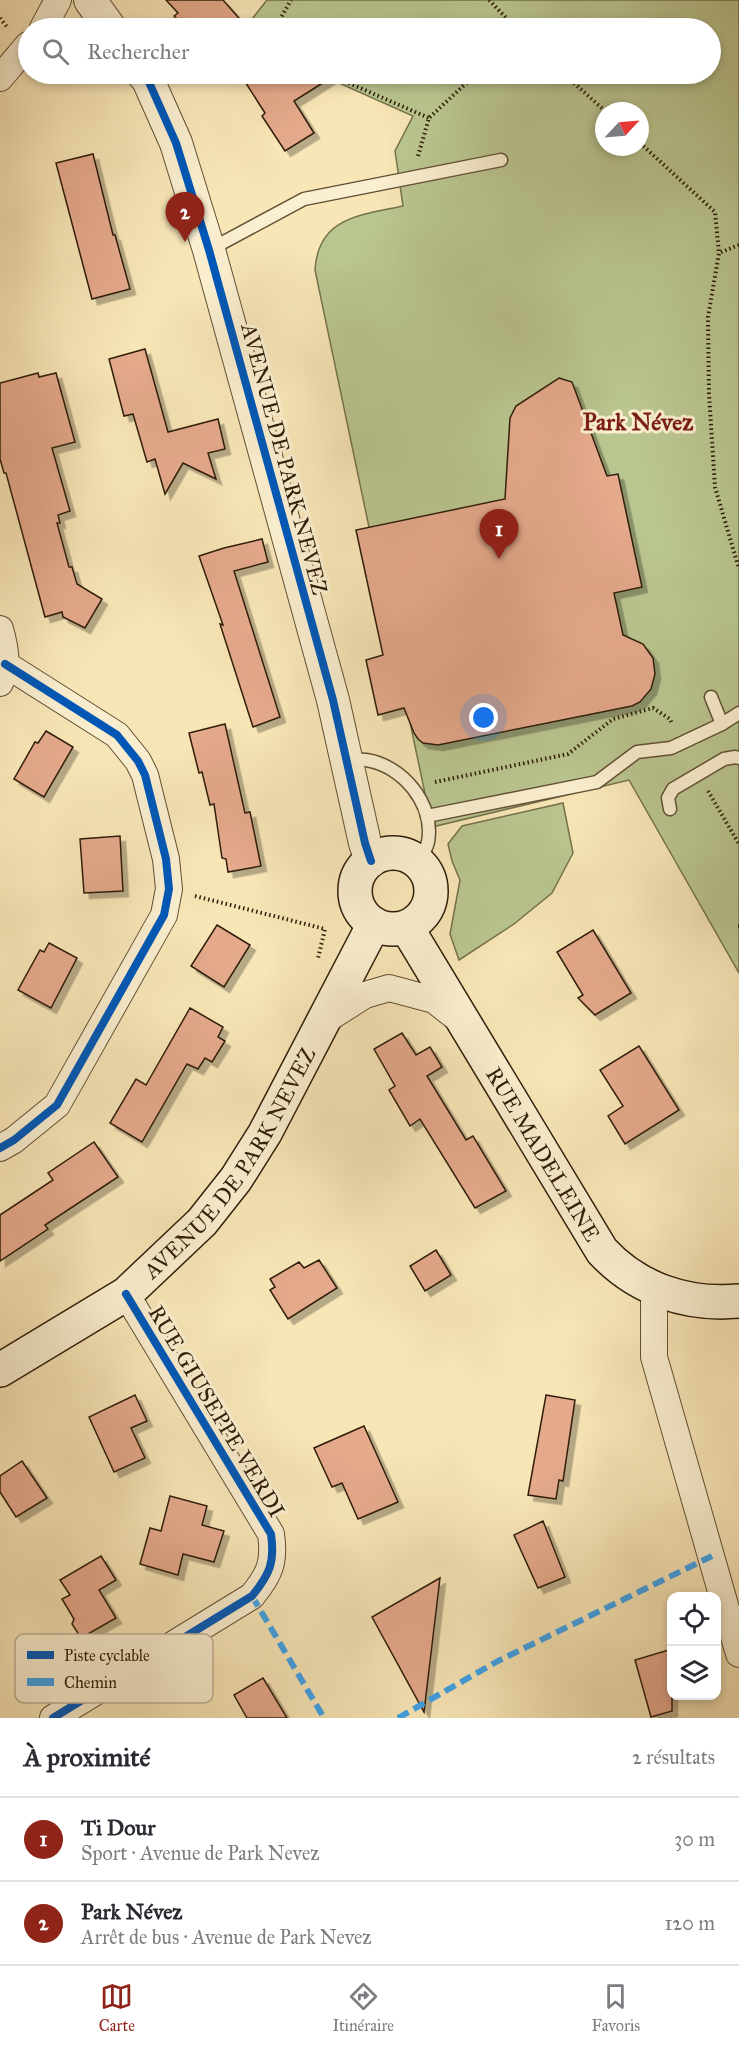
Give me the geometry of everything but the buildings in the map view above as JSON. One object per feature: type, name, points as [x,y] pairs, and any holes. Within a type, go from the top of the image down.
[{"type":"main road","points":[[403,853],[418,863],[423,867],[432,890],[425,913],[407,928],[382,929],[362,916],[353,893],[360,870],[379,854],[403,853]]},
{"type":"main road","name":"AVENUE DE PARK NEVEZ","points":[[0,1371],[126,1294],[202,1222],[236,1179],[266,1133],[374,924]]},
{"type":"main road","name":"RUE MADELEINE","points":[[407,928],[602,1251],[616,1266],[654,1289],[697,1301],[718,1303],[739,1301]]},
{"type":"street","points":[[48,18],[58,0]]},
{"type":"street","points":[[90,0],[103,18]]},
{"type":"street","points":[[0,78],[18,57]]},
{"type":"street","name":"AVENUE DE PARK NEVEZ","points":[[150,84],[176,143],[209,250],[333,700],[371,861]]},
{"type":"street","points":[[0,629],[5,649],[3,673],[117,735],[133,753],[145,775],[166,860],[169,889],[164,915],[57,1105],[14,1140],[0,1148]]},
{"type":"street","points":[[321,1023],[365,995],[389,988],[434,1000],[467,1027]]},
{"type":"street","points":[[654,1289],[654,1357],[739,1654]]},
{"type":"street","name":"RUE GIUSEPPE VERDI","points":[[126,1294],[271,1534],[273,1551],[271,1568],[263,1583],[252,1596],[190,1634]]},
{"type":"street","name":"RUE GIUSEPPE VERDI","points":[[53,1718],[77,1703]]},
{"type":"lane","points":[[209,250],[304,199],[501,160]]},
{"type":"lane","points":[[711,697],[722,724]]},
{"type":"lane","points":[[427,816],[597,782],[637,752],[671,748],[722,724],[739,713]]},
{"type":"lane","points":[[670,809],[669,793],[729,757],[739,758]]},
{"type":"lane","points":[[347,761],[365,759],[392,768],[413,787],[427,816],[428,840],[418,863]]},
{"type":"path","points":[[281,18],[291,0]]},
{"type":"path","points":[[489,0],[506,18]]},
{"type":"path","points":[[351,84],[429,118]]},
{"type":"path","points":[[411,178],[429,118],[465,84]]},
{"type":"path","points":[[575,84],[595,102]]},
{"type":"path","points":[[649,151],[716,212],[719,253],[708,317],[709,394],[715,487],[739,569]]},
{"type":"path","points":[[719,253],[739,245]]},
{"type":"path","points":[[440,813],[433,782],[568,754],[613,719],[653,708],[670,719],[680,742]]},
{"type":"path","points":[[698,774],[739,844]]},
{"type":"path","points":[[169,889],[325,929],[317,961]]},
{"type":"green space","points":[[267,0],[739,0],[739,973],[629,780],[432,827],[315,270],[318,252],[324,239],[333,229],[357,216],[403,206],[395,151],[413,116],[341,84],[721,84],[721,18],[253,18]]},
{"type":"green space","points":[[563,803],[573,853],[552,893],[514,924],[459,960],[450,934],[460,880],[448,844],[462,826]]},
{"type":"marked path","points":[[398,1718],[498,1661],[712,1556]]},
{"type":"marked path","points":[[252,1596],[324,1718]]},
{"type":"cycle path","points":[[150,84],[176,143],[209,250],[333,700],[371,861]]},
{"type":"cycle path","points":[[0,1148],[14,1140],[57,1105],[164,915],[169,889],[166,859],[145,775],[138,761],[117,735],[5,664]]},
{"type":"cycle path","points":[[126,1294],[271,1534],[270,1567],[252,1596],[190,1634]]},
{"type":"cycle path","points":[[53,1718],[77,1703]]},
{"type":"place","name":"Park Névez","points":[[185,242]]},
{"type":"place","name":"Ti Dour","points":[[499,559]]},
{"type":"district","name":"Park Névez","points":[[638,422]]}]
